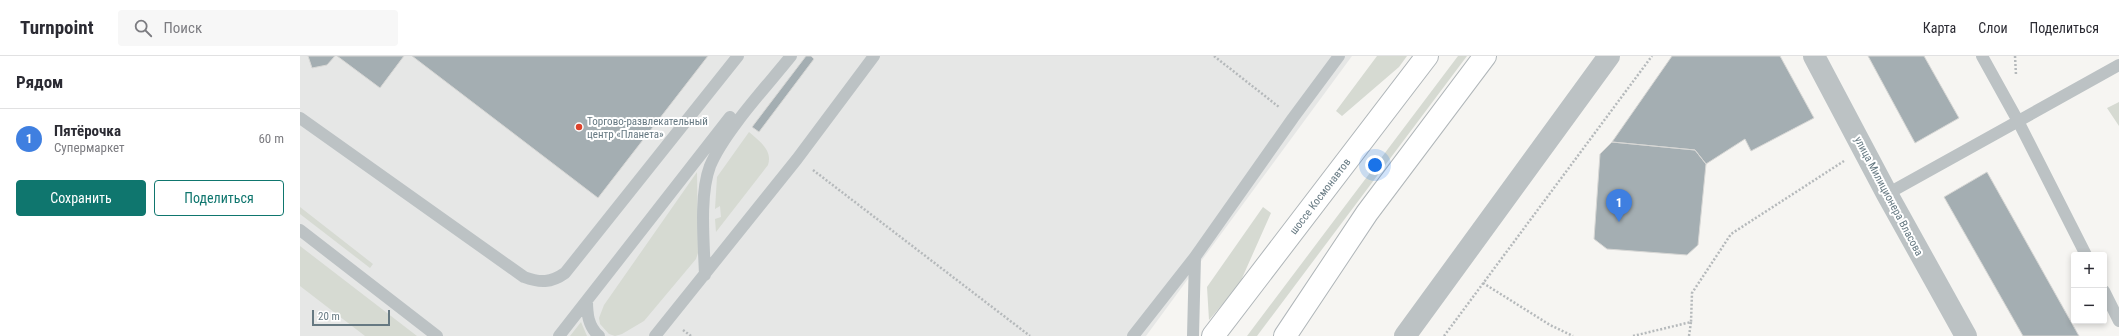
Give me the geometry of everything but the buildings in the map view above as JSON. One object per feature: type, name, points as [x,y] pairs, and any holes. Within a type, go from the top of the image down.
[{"type":"main road","name":"шоссе Космонавтов","points":[[1213,336],[1426,56]]},
{"type":"main road","points":[[1285,336],[1367,213],[1485,56]]},
{"type":"street","points":[[1405,336],[1609,56]]},
{"type":"street","name":"улица Милиционера Власова","points":[[1814,56],[1887,194],[1966,336]]},
{"type":"lane","points":[[300,118],[524,277],[535,281],[546,282],[556,279],[565,273],[738,56]]},
{"type":"lane","points":[[705,275],[705,193],[710,166],[737,124],[791,56]]},
{"type":"lane","points":[[655,335],[705,275],[797,159],[874,56]]},
{"type":"lane","points":[[1133,336],[1195,257],[1293,118],[1339,56]]},
{"type":"lane","points":[[1982,56],[2018,121],[2084,252]]},
{"type":"lane","points":[[1887,194],[2119,65]]},
{"type":"lane","points":[[559,336],[730,117]]},
{"type":"lane","points":[[300,230],[437,336]]},
{"type":"lane","points":[[1193,336],[1195,257]]},
{"type":"lane","points":[[2107,297],[2119,321]]},
{"type":"lane","points":[[587,300],[589,322],[599,336]]},
{"type":"path","points":[[1214,56],[1293,118]]},
{"type":"path","points":[[1444,336],[1652,56]]},
{"type":"path","points":[[1689,336],[1692,293],[1731,234],[1846,160]]},
{"type":"path","points":[[808,166],[1030,336]]},
{"type":"path","points":[[1483,283],[1550,324],[1573,336]]},
{"type":"path","points":[[1633,336],[1691,322]]},
{"type":"shaded area","points":[[300,56],[1352,56],[1146,336],[300,336]]},
{"type":"shaded area","points":[[1377,56],[1407,56],[1399,67],[1342,116],[1336,111]]},
{"type":"shaded area","points":[[1458,56],[1467,56],[1257,336],[1247,336]]},
{"type":"shaded area","points":[[2119,102],[2119,126],[2107,108]]},
{"type":"shaded area","points":[[749,132],[761,142],[767,150],[769,155],[768,165],[716,232],[715,219],[721,217],[720,206],[715,209],[717,177]]},
{"type":"shaded area","points":[[697,172],[698,253],[696,259],[644,321],[622,334],[615,336],[609,334],[600,324],[599,318],[604,305]]},
{"type":"shaded area","points":[[300,207],[373,264],[370,268],[300,214]]},
{"type":"shaded area","points":[[1263,207],[1271,213],[1239,285],[1209,320],[1207,287]]},
{"type":"shaded area","points":[[300,246],[417,336],[365,336],[300,286]]},
{"type":"shaded area","points":[[581,322],[587,336],[570,336]]},
{"type":"place","name":"Торгово-развлекательный центр «Планета»","points":[[579,127]]},
{"type":"place","name":"Пятёрочка","points":[[1619,222]]}]
